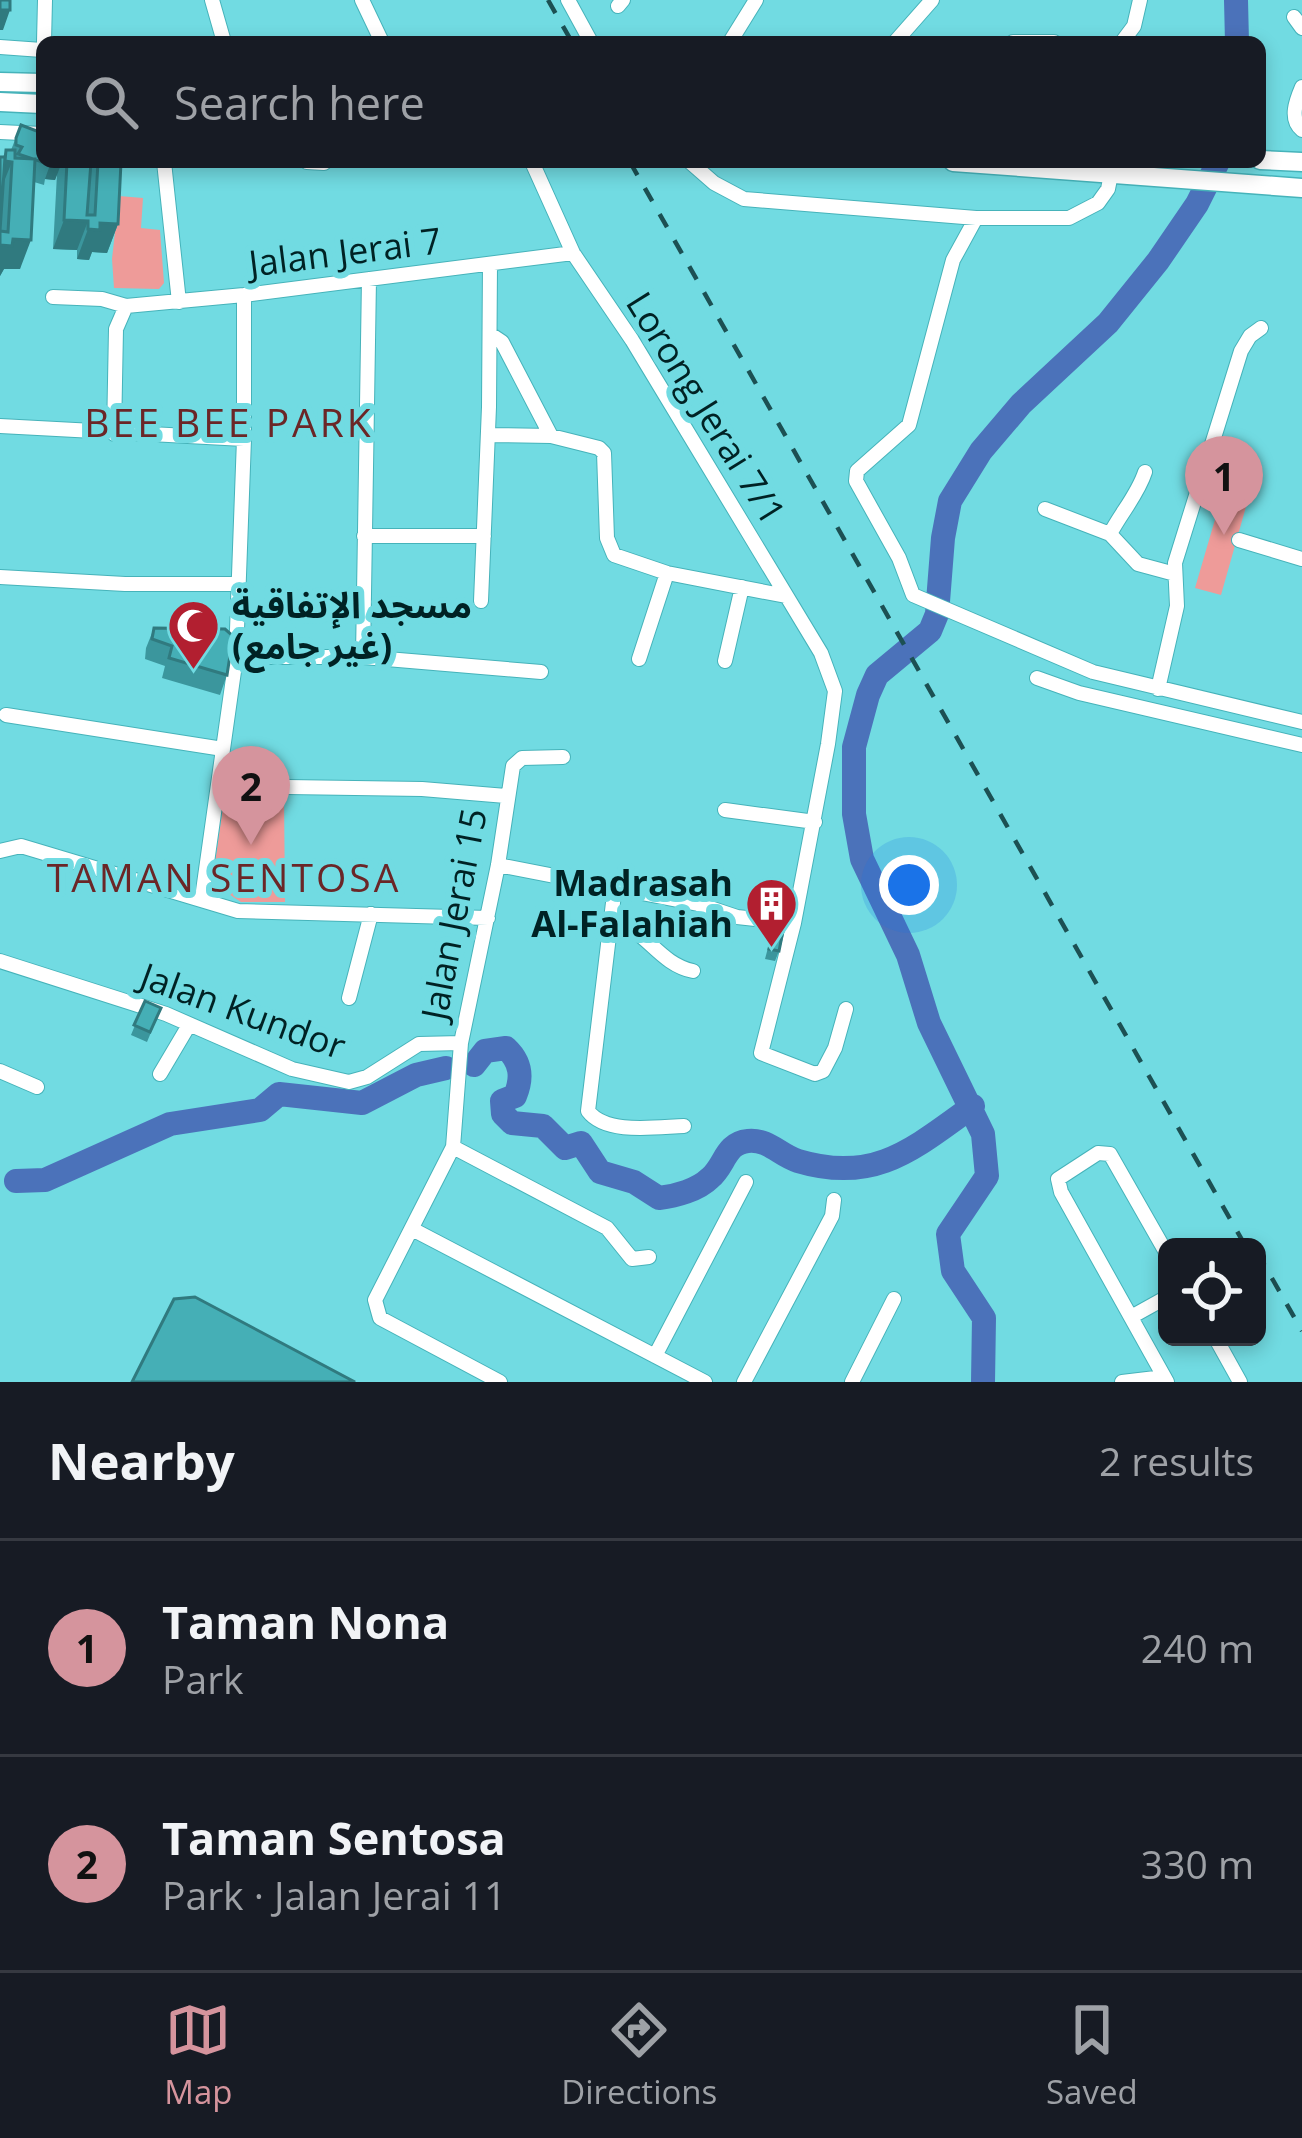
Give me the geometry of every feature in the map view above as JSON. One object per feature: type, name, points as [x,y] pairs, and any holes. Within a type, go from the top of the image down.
[{"type":"main road","points":[[0,82],[36,83]]},
{"type":"main road","points":[[0,102],[36,104]]},
{"type":"main road","points":[[1266,160],[1302,162]]},
{"type":"main road","points":[[1010,168],[1302,188]]},
{"type":"street","points":[[43,36],[45,0]]},
{"type":"street","points":[[212,0],[222,36]]},
{"type":"street","points":[[362,0],[379,36]]},
{"type":"street","points":[[568,0],[588,36]]},
{"type":"street","points":[[734,36],[756,0]]},
{"type":"street","points":[[900,36],[932,0]]},
{"type":"street","points":[[1127,36],[1140,0]]},
{"type":"street","points":[[0,47],[36,46]]},
{"type":"street","points":[[1302,87],[1294,112],[1302,130]]},
{"type":"street","points":[[0,132],[36,134]]},
{"type":"street","points":[[165,168],[179,302]]},
{"type":"street","name":"Lorong Jerai 7/1","points":[[535,168],[573,253],[632,340],[821,652],[835,692],[815,822],[761,1053],[815,1074],[823,1071],[846,1009]]},
{"type":"street","points":[[697,168],[744,199],[976,218],[1069,218],[1098,203],[1111,174]]},
{"type":"street","points":[[976,218],[953,260],[906,430],[860,465],[856,475],[917,597],[1093,672],[1302,722]]},
{"type":"street","name":"Jalan Jerai 7","points":[[53,297],[102,299],[126,306],[179,302],[573,253]]},
{"type":"street","points":[[481,601],[490,264]]},
{"type":"street","points":[[363,657],[369,279]]},
{"type":"street","points":[[202,898],[236,657],[244,296]]},
{"type":"street","points":[[114,434],[116,329],[126,306]]},
{"type":"street","points":[[1158,689],[1177,606],[1175,574],[1188,520],[1241,352],[1261,328]]},
{"type":"street","points":[[490,334],[502,342],[551,436]]},
{"type":"street","points":[[0,426],[244,439]]},
{"type":"street","points":[[488,435],[551,436],[593,445],[604,453],[607,538],[614,554],[667,573],[786,596]]},
{"type":"street","points":[[1111,534],[1145,472]]},
{"type":"street","points":[[1046,509],[1111,534],[1132,560],[1175,574]]},
{"type":"street","points":[[364,536],[484,536]]},
{"type":"street","points":[[1239,540],[1302,559]]},
{"type":"street","points":[[639,659],[667,573]]},
{"type":"street","points":[[0,577],[239,584]]},
{"type":"street","points":[[725,661],[742,587]]},
{"type":"street","points":[[236,657],[363,657],[541,673]]},
{"type":"street","points":[[1037,678],[1079,693],[1302,745]]},
{"type":"street","points":[[6,715],[223,749]]},
{"type":"street","points":[[218,786],[422,789],[506,796],[516,761],[530,756],[563,757]]},
{"type":"street","name":"Jalan Jerai 15","points":[[453,1147],[460,1043],[498,865],[506,796]]},
{"type":"street","points":[[725,810],[815,822]]},
{"type":"street","points":[[0,851],[21,845],[238,910],[488,918]]},
{"type":"street","points":[[498,865],[615,886],[737,916],[794,923]]},
{"type":"street","points":[[615,886],[588,1111],[606,1124],[684,1126]]},
{"type":"street","points":[[349,998],[371,914]]},
{"type":"street","points":[[611,920],[629,926],[665,959],[693,970]]},
{"type":"street","name":"Jalan Kundor","points":[[0,961],[92,988],[292,1069],[349,1082],[367,1078],[418,1044],[460,1043]]},
{"type":"street","points":[[160,1074],[189,1025]]},
{"type":"street","points":[[0,1071],[37,1087]]},
{"type":"street","points":[[500,1382],[377,1313],[375,1300],[453,1147],[607,1228],[632,1259],[649,1257]]},
{"type":"street","points":[[1122,1382],[1165,1379],[1061,1192],[1061,1175],[1098,1153],[1110,1154],[1158,1238]]},
{"type":"street","points":[[655,1356],[746,1182]]},
{"type":"street","points":[[744,1382],[832,1216],[833,1201]]},
{"type":"street","points":[[412,1229],[705,1382]]},
{"type":"street","points":[[851,1382],[893,1299]]},
{"type":"street","points":[[1131,1317],[1158,1302]]},
{"type":"street","points":[[1220,1346],[1240,1382]]},
{"type":"shaded area","points":[[119,196],[143,198],[141,228],[160,230],[164,283],[159,289],[114,288]]},
{"type":"shaded area","points":[[1228,475],[1253,482],[1221,595],[1195,588]]},
{"type":"shaded area","name":"TAMAN SENTOSA","points":[[284,796],[285,902],[241,902],[212,883],[223,807],[237,797]]},
{"type":"building","points":[[0,0],[10,0],[10,10],[0,10]]},
{"type":"building","points":[[21,125],[36,131],[36,160],[18,154],[22,147],[16,145]]},
{"type":"building","points":[[6,150],[15,150],[15,158],[35,159],[31,240],[13,239],[12,246],[0,245],[0,231],[8,232],[12,162],[5,161]]},
{"type":"building","points":[[0,157],[5,157],[0,231]]},
{"type":"building","points":[[67,168],[91,168],[87,215],[95,215],[98,168],[121,168],[118,224],[100,223],[100,230],[88,229],[88,221],[64,220]]},
{"type":"building","points":[[154,628],[225,629],[233,636],[227,675],[169,658],[172,646],[152,639]]},
{"type":"building","points":[[773,929],[783,931],[779,951],[769,949]]},
{"type":"building","points":[[145,1001],[161,1008],[150,1032],[134,1025]]},
{"type":"building","points":[[195,1297],[355,1382],[132,1382],[174,1299]]},
{"type":"waterway","points":[[1236,0],[1237,36]]},
{"type":"waterway","points":[[983,1382],[984,1318],[953,1271],[948,1234],[987,1176],[983,1134],[929,1023],[908,955],[862,859],[854,814],[854,747],[877,675],[930,631],[937,614],[950,501],[981,451],[1021,404],[1108,323],[1158,261],[1215,168]]},
{"type":"waterway","points":[[474,1065],[485,1051],[506,1048],[520,1076],[515,1096],[502,1101],[503,1114],[512,1123],[543,1126],[565,1148],[581,1143],[600,1172],[634,1182],[659,1198],[705,1182],[740,1143],[762,1142],[798,1161],[825,1167],[871,1165],[912,1148],[973,1106]]},
{"type":"waterway","points":[[16,1181],[45,1180],[170,1124],[260,1110],[279,1094],[362,1103],[416,1075],[446,1068]]},
{"type":"railway","points":[[548,0],[569,36]]},
{"type":"railway","points":[[633,168],[1241,1238]]},
{"type":"railway","points":[[1266,1268],[1302,1331]]},
{"type":"place","name":"Taman Nona","points":[[1224,535]]},
{"type":"place","name":"مسجد الإتفاقية (غير جامع)","points":[[193,672]]},
{"type":"place","name":"Taman Sentosa","points":[[251,845]]},
{"type":"place","name":"Madrasah Al-Falahiah","points":[[772,950]]},
{"type":"district","name":"BEE BEE PARK","points":[[229,423]]},
{"type":"district","name":"TAMAN SENTOSA","points":[[224,878]]}]
